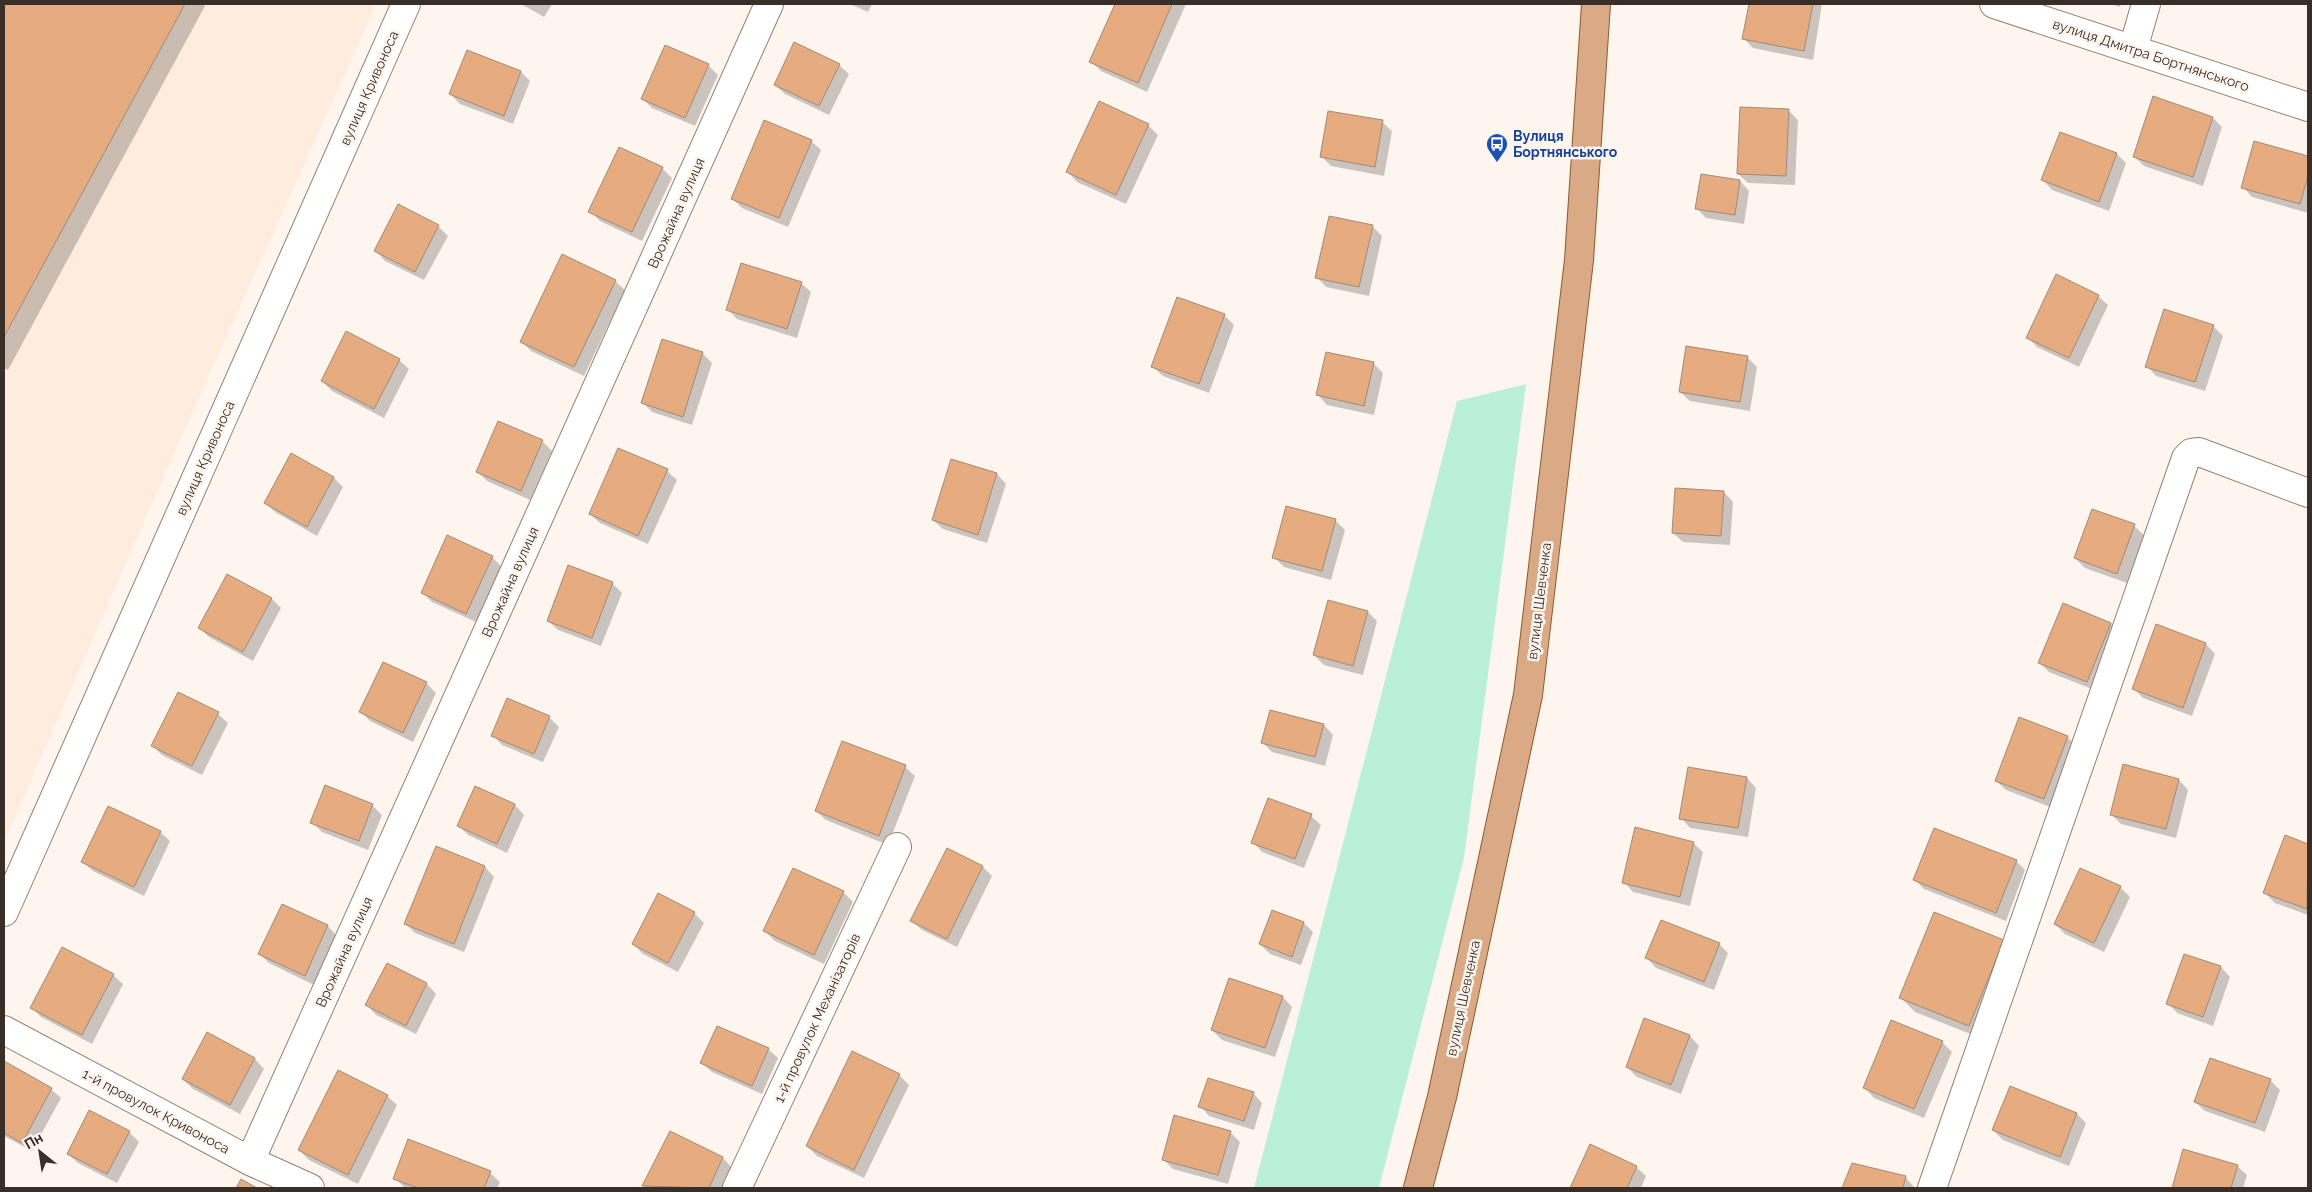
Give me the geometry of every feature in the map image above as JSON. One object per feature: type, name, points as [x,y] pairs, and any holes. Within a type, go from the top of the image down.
[{"type":"main road","name":"вулиця Шевченка","points":[[1418,1188],[1442,1097],[1528,695],[1579,260],[1596,4]]},
{"type":"street","name":"вулиця Кривоноса","points":[[4,912],[406,4]]},
{"type":"street","name":"Врожайна вулиця","points":[[250,1161],[769,4]]},
{"type":"street","name":"вулиця Дмитра Бортнянського","points":[[1994,4],[2308,108]]},
{"type":"street","points":[[2133,49],[2146,4]]},
{"type":"street","points":[[1932,1188],[2186,458],[2191,453],[2199,452],[2308,493]]},
{"type":"street","name":"1-й провулок Механізаторів","points":[[738,1188],[897,847]]},
{"type":"street","name":"1-й провулок Кривоноса","points":[[4,1030],[250,1161],[310,1188]]},
{"type":"shaded area","points":[[4,4],[368,4],[375,7],[183,433],[4,842]]},
{"type":"green space","points":[[1526,384],[1464,858],[1379,1188],[1254,1188],[1457,401]]},
{"type":"building","points":[[4,4],[185,4],[4,337]]},
{"type":"building","points":[[1115,4],[1172,4],[1138,83],[1089,62]]},
{"type":"building","points":[[1749,4],[1813,4],[1804,51],[1742,39]]},
{"type":"building","points":[[794,42],[840,64],[819,106],[774,85]]},
{"type":"building","points":[[665,45],[709,64],[685,118],[641,99]]},
{"type":"building","points":[[467,50],[521,71],[504,116],[449,94]]},
{"type":"building","points":[[2153,96],[2213,117],[2193,177],[2133,157]]},
{"type":"building","points":[[1099,101],[1149,124],[1116,195],[1066,172]]},
{"type":"building","points":[[1740,107],[1789,109],[1786,176],[1737,174]]},
{"type":"building","points":[[1328,111],[1383,120],[1375,167],[1320,157]]},
{"type":"building","points":[[764,120],[812,140],[779,218],[731,199]]},
{"type":"building","points":[[2060,132],[2117,153],[2099,202],[2041,180]]},
{"type":"building","points":[[2254,141],[2308,156],[2308,176],[2300,204],[2241,188]]},
{"type":"building","points":[[619,147],[663,167],[632,232],[588,212]]},
{"type":"building","points":[[1701,174],[1740,180],[1735,215],[1695,209]]},
{"type":"building","points":[[398,204],[439,225],[415,272],[374,251]]},
{"type":"building","points":[[1329,216],[1373,225],[1359,287],[1315,278]]},
{"type":"building","points":[[562,254],[616,280],[574,367],[520,342]]},
{"type":"building","points":[[741,263],[802,282],[787,329],[726,310]]},
{"type":"building","points":[[2056,274],[2099,295],[2069,358],[2026,338]]},
{"type":"building","points":[[1177,297],[1225,314],[1199,384],[1151,367]]},
{"type":"building","points":[[2164,309],[2214,325],[2195,382],[2145,367]]},
{"type":"building","points":[[346,331],[400,359],[374,409],[321,381]]},
{"type":"building","points":[[662,339],[703,352],[683,417],[641,403]]},
{"type":"building","points":[[1686,346],[1748,356],[1740,402],[1679,392]]},
{"type":"building","points":[[1326,352],[1374,362],[1364,406],[1316,395]]},
{"type":"building","points":[[498,421],[543,440],[521,491],[476,472]]},
{"type":"building","points":[[618,448],[668,469],[638,536],[589,514]]},
{"type":"building","points":[[291,453],[334,477],[307,527],[264,503]]},
{"type":"building","points":[[951,459],[997,473],[978,535],[932,520]]},
{"type":"building","points":[[1675,488],[1724,491],[1721,536],[1672,533]]},
{"type":"building","points":[[1286,506],[1336,519],[1322,571],[1272,558]]},
{"type":"building","points":[[2092,509],[2135,524],[2117,574],[2074,558]]},
{"type":"building","points":[[447,535],[493,556],[466,614],[421,593]]},
{"type":"building","points":[[568,565],[613,582],[592,638],[547,621]]},
{"type":"building","points":[[227,574],[272,598],[243,652],[198,628]]},
{"type":"building","points":[[1328,600],[1368,611],[1353,666],[1313,655]]},
{"type":"building","points":[[2063,603],[2111,623],[2087,682],[2038,663]]},
{"type":"building","points":[[2156,624],[2206,643],[2183,708],[2132,689]]},
{"type":"building","points":[[383,662],[427,682],[403,733],[359,712]]},
{"type":"building","points":[[178,692],[219,712],[192,766],[151,746]]},
{"type":"building","points":[[507,698],[550,716],[534,754],[491,736]]},
{"type":"building","points":[[1270,710],[1324,724],[1315,757],[1261,743]]},
{"type":"building","points":[[2019,717],[2068,736],[2044,799],[1995,781]]},
{"type":"building","points":[[842,741],[906,765],[879,836],[815,811]]},
{"type":"building","points":[[2123,764],[2179,779],[2166,829],[2110,815]]},
{"type":"building","points":[[1688,767],[1747,777],[1738,828],[1679,819]]},
{"type":"building","points":[[325,785],[373,804],[359,841],[310,823]]},
{"type":"building","points":[[475,786],[515,804],[497,844],[457,826]]},
{"type":"building","points":[[1268,798],[1312,814],[1295,859],[1251,843]]},
{"type":"building","points":[[108,806],[161,831],[134,887],[81,862]]},
{"type":"building","points":[[1635,827],[1694,842],[1680,897],[1622,883]]},
{"type":"building","points":[[1934,828],[2017,860],[1996,913],[1913,880]]},
{"type":"building","points":[[2285,835],[2308,844],[2307,909],[2263,893]]},
{"type":"building","points":[[436,846],[485,866],[454,944],[404,924]]},
{"type":"building","points":[[947,848],[983,866],[947,939],[910,921]]},
{"type":"building","points":[[793,868],[844,891],[814,955],[763,931]]},
{"type":"building","points":[[2080,868],[2121,886],[2094,943],[2054,924]]},
{"type":"building","points":[[658,893],[695,912],[668,963],[632,944]]},
{"type":"building","points":[[282,904],[328,925],[305,976],[258,954]]},
{"type":"building","points":[[1272,910],[1304,922],[1292,957],[1259,944]]},
{"type":"building","points":[[1934,912],[2004,940],[1969,1026],[1899,998]]},
{"type":"building","points":[[1661,920],[1720,943],[1704,982],[1645,958]]},
{"type":"building","points":[[62,947],[114,974],[82,1035],[30,1008]]},
{"type":"building","points":[[2184,954],[2221,966],[2203,1017],[2166,1004]]},
{"type":"building","points":[[387,963],[427,983],[406,1026],[365,1005]]},
{"type":"building","points":[[1229,978],[1283,996],[1265,1048],[1211,1030]]},
{"type":"building","points":[[1644,1018],[1690,1035],[1671,1085],[1626,1067]]},
{"type":"building","points":[[1891,1020],[1943,1041],[1914,1109],[1863,1088]]},
{"type":"building","points":[[717,1026],[769,1048],[752,1086],[700,1063]]},
{"type":"building","points":[[207,1032],[255,1058],[230,1105],[182,1079]]},
{"type":"building","points":[[852,1051],[900,1074],[854,1170],[806,1146]]},
{"type":"building","points":[[2210,1058],[2271,1079],[2255,1123],[2194,1102]]},
{"type":"building","points":[[4,1061],[52,1088],[22,1143],[4,1133]]},
{"type":"building","points":[[338,1070],[388,1095],[348,1175],[298,1150]]},
{"type":"building","points":[[1208,1078],[1254,1092],[1244,1121],[1198,1107]]},
{"type":"building","points":[[2010,1086],[2077,1113],[2060,1157],[1992,1130]]},
{"type":"building","points":[[89,1110],[130,1131],[107,1174],[67,1154]]},
{"type":"building","points":[[1174,1115],[1231,1131],[1218,1175],[1162,1160]]},
{"type":"building","points":[[670,1131],[723,1157],[709,1188],[642,1186]]},
{"type":"building","points":[[408,1139],[491,1171],[484,1188],[418,1188],[393,1179]]},
{"type":"building","points":[[1590,1144],[1637,1166],[1627,1188],[1570,1188]]},
{"type":"building","points":[[2183,1149],[2238,1165],[2231,1188],[2172,1188]]},
{"type":"building","points":[[1852,1163],[1906,1176],[1903,1188],[1842,1188]]},
{"type":"building","points":[[241,1179],[257,1188],[236,1188]]},
{"type":"place","name":"Вулиця Бортнянського","points":[[1497,163]]}]
